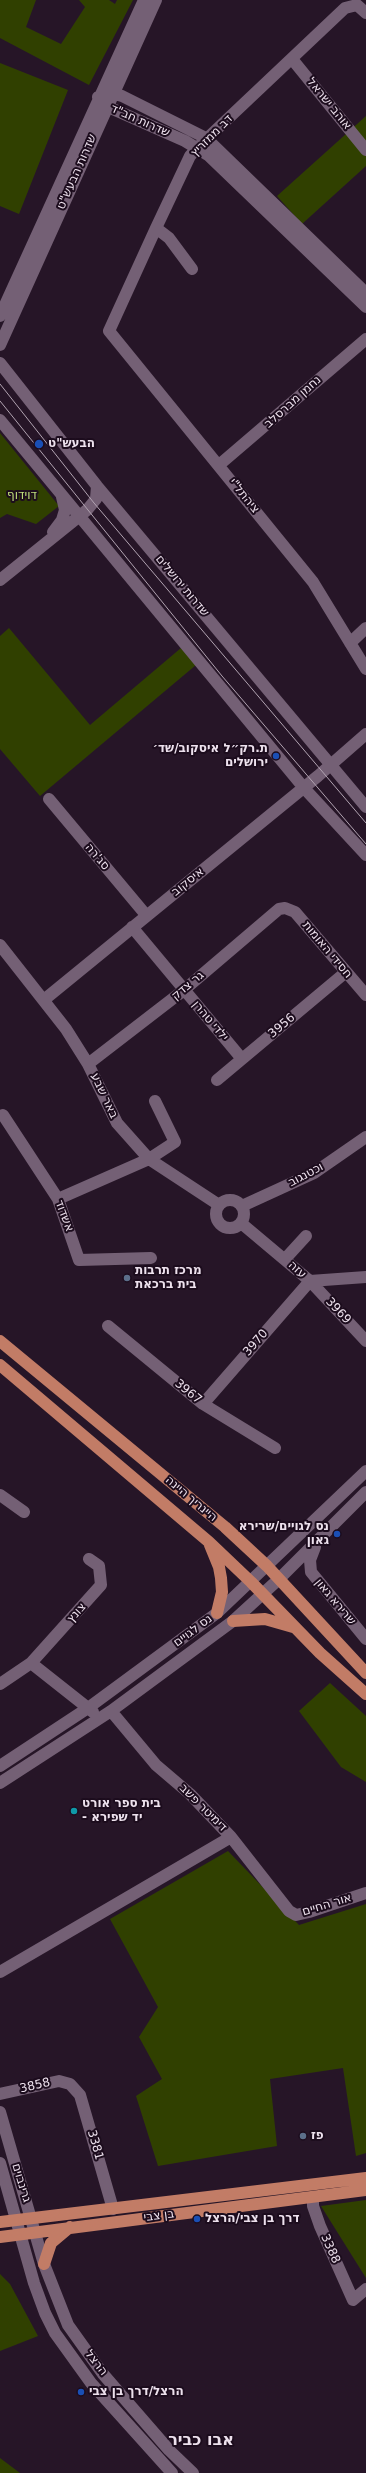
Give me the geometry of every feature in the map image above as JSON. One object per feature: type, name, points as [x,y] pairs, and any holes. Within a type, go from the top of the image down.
[{"type":"main road","name":"היינריך היינה","points":[[0,1341],[225,1527],[267,1566],[366,1673]]},
{"type":"main road","name":"היינריך היינה","points":[[0,1365],[209,1542],[252,1582],[296,1628],[366,1694]]},
{"type":"main road","points":[[209,1542],[219,1567],[221,1578],[222,1592],[217,1613]]},
{"type":"main road","points":[[233,1621],[265,1619],[296,1628]]},
{"type":"main road","name":"בן צבי","points":[[0,2222],[366,2178]]},
{"type":"main road","name":"בן צבי","points":[[0,2237],[72,2226],[366,2190]]},
{"type":"main road","points":[[44,2264],[51,2243],[72,2226]]},
{"type":"street","name":"שדרות הבעש\"ט","points":[[0,316],[98,97],[144,0]]},
{"type":"street","name":"שדרות הבעש\"ט","points":[[0,345],[106,106],[156,0]]},
{"type":"street","name":"דב ממזריץ","points":[[109,331],[190,156],[206,138],[345,8],[362,9]]},
{"type":"street","name":"אוהב ישראל","points":[[292,59],[366,150]]},
{"type":"street","name":"שדרות חב\"ד","points":[[366,293],[206,138],[112,93],[98,97],[106,106],[198,147],[366,307]]},
{"type":"street","points":[[156,228],[169,238],[192,269]]},
{"type":"street","name":"ציהתל\"י","points":[[109,331],[313,582],[366,669]]},
{"type":"street","name":"נחמן מברסלב","points":[[219,465],[366,339]]},
{"type":"street","name":"שדרות ירושלים","points":[[0,363],[98,486],[366,807]]},
{"type":"street","points":[[0,420],[304,788],[366,855]]},
{"type":"street","points":[[0,580],[80,517],[94,502],[98,486]]},
{"type":"street","points":[[44,544],[64,516],[66,506],[60,494]]},
{"type":"street","points":[[350,643],[366,628]]},
{"type":"street","name":"איסקוב","points":[[45,999],[146,915],[332,765],[366,734]]},
{"type":"street","name":"סג'רה","points":[[48,799],[146,915]]},
{"type":"street","name":"חסידי האומות","points":[[285,908],[295,912],[366,995]]},
{"type":"street","name":"גר צדק","points":[[88,1064],[184,990],[273,912],[285,908]]},
{"type":"street","name":"ילדי טהרן","points":[[132,927],[242,1059]]},
{"type":"street","name":"באר שבע","points":[[0,945],[45,999],[88,1064],[117,1123],[149,1159],[219,1205]]},
{"type":"street","name":"3956","points":[[217,1080],[346,972]]},
{"type":"street","points":[[58,1199],[149,1159],[175,1142],[155,1101]]},
{"type":"street","name":"אשדוד","points":[[3,1115],[58,1199],[80,1260],[151,1258]]},
{"type":"street","name":"וכטנגוב","points":[[242,1206],[314,1173],[366,1137]]},
{"type":"street","points":[[231,1200],[242,1206],[244,1214],[241,1223],[234,1228],[221,1225],[216,1217],[219,1205],[231,1200]]},
{"type":"street","name":"עזה","points":[[241,1223],[310,1281],[366,1277]]},
{"type":"street","points":[[285,1259],[306,1236]]},
{"type":"street","name":"3969","points":[[310,1281],[366,1341]]},
{"type":"street","name":"3970","points":[[203,1404],[310,1281]]},
{"type":"street","name":"3967","points":[[108,1326],[203,1404],[275,1448]]},
{"type":"street","name":"נס לגויים","points":[[0,1766],[88,1708],[217,1613],[252,1582],[366,1471]]},
{"type":"street","name":"נס לגויים","points":[[0,1783],[111,1711],[233,1621],[279,1580],[366,1492]]},
{"type":"street","points":[[0,1495],[24,1512]]},
{"type":"street","name":"שרירא גאון","points":[[319,1540],[310,1560],[311,1572],[365,1637]]},
{"type":"street","name":"צונץ","points":[[0,1684],[31,1664],[102,1585],[99,1566],[89,1559]]},
{"type":"street","points":[[31,1664],[100,1718]]},
{"type":"street","name":"דימיטר פשב","points":[[111,1711],[156,1765],[190,1794],[231,1837],[289,1911]]},
{"type":"street","points":[[0,1972],[231,1837]]},
{"type":"street","name":"אור החיים","points":[[289,1911],[296,1915],[309,1912],[366,1893]]},
{"type":"street","name":"3858","points":[[0,2094],[59,2081],[70,2084]]},
{"type":"street","name":"3381","points":[[70,2084],[80,2095],[113,2209]]},
{"type":"street","name":"גרינבוים","points":[[0,2112],[34,2231]]},
{"type":"street","name":"גרינבוים","points":[[0,2163],[15,2220],[20,2233]]},
{"type":"street","name":"3388","points":[[313,2197],[320,2226],[353,2300],[366,2289]]},
{"type":"street","name":"הרצל","points":[[34,2231],[44,2264],[68,2325],[103,2374],[169,2450],[191,2471]]},
{"type":"street","name":"הרצל","points":[[20,2233],[34,2283],[45,2313],[56,2333],[91,2383],[152,2452],[167,2472]]},
{"type":"street","points":[[152,2452],[169,2450]]},
{"type":"street","points":[[167,2472],[191,2471]]},
{"type":"green space","points":[[0,0],[36,0],[26,27],[61,44],[85,7],[79,0],[109,0],[115,4],[117,0],[133,0],[89,85],[0,38]]},
{"type":"green space","points":[[0,63],[68,90],[19,214],[0,206]]},
{"type":"green space","points":[[366,116],[366,166],[302,224],[277,196]]},
{"type":"green space","name":"דוידוף","points":[[0,433],[59,506],[36,524],[7,514],[0,518]]},
{"type":"green space","points":[[9,628],[90,725],[181,648],[196,665],[40,796],[0,749],[0,636]]},
{"type":"green space","points":[[330,1683],[366,1716],[366,1782],[341,1767],[299,1711]]},
{"type":"green space","points":[[228,1851],[299,1925],[366,1904],[366,2153],[356,2156],[343,2068],[270,2079],[277,2146],[158,2166],[136,2096],[162,2079],[139,2037],[158,2007],[110,1919]]},
{"type":"green space","points":[[366,2200],[366,2278],[321,2206]]},
{"type":"green space","points":[[0,2274],[10,2284],[38,2336],[0,2351]]},
{"type":"green space","points":[[0,2458],[20,2473],[0,2473]]},
{"type":"tram line","points":[[0,384],[94,503],[366,823]]},
{"type":"tram line","points":[[0,401],[222,676],[366,844]]},
{"type":"place","name":"הבעש\"ט","points":[[39,444]]},
{"type":"place","name":"ת.רק״ל איסקוב/שד׳ ירושלים","points":[[276,756]]},
{"type":"place","name":"מרכז תרבות בית ברכאת","points":[[127,1278]]},
{"type":"place","name":"נס לגויים/שרירא גאון","points":[[337,1534]]},
{"type":"place","name":"בית ספר אורט - יד שפירא","points":[[74,1811]]},
{"type":"place","name":"פז","points":[[303,2136]]},
{"type":"place","name":"דרך בן צבי/הרצל","points":[[197,2219]]},
{"type":"place","name":"הרצל/דרך בן צבי","points":[[81,2392]]},
{"type":"district","name":"אבו כביר","points":[[201,2441]]}]
